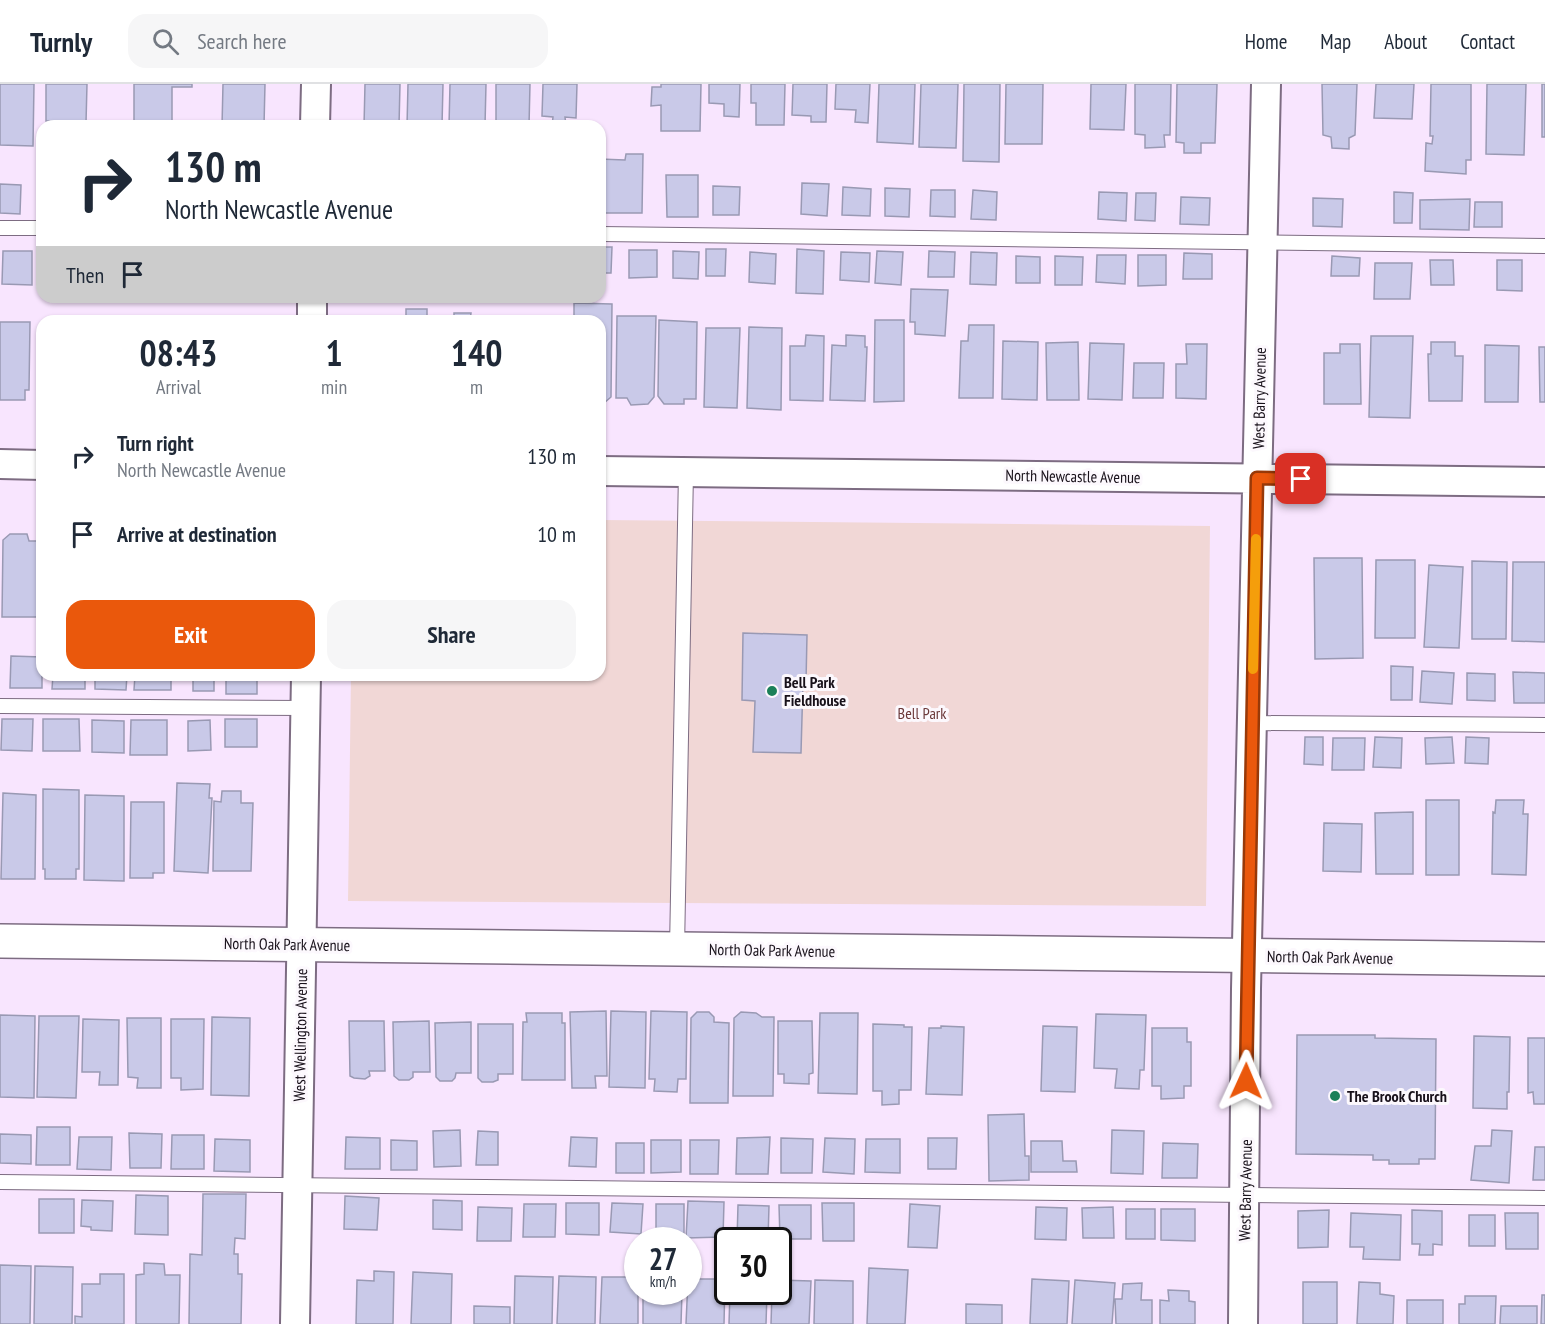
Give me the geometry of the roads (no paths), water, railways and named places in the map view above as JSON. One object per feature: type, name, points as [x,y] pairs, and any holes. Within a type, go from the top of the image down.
[{"type":"street","points":[[315,120],[316,84]]},
{"type":"street","name":"West Barry Avenue","points":[[1243,1324],[1252,723],[1266,84]]},
{"type":"street","points":[[0,464],[36,465]]},
{"type":"street","name":"North Newcastle Avenue","points":[[606,471],[1545,482]]},
{"type":"street","name":"West Wellington Avenue","points":[[295,1324],[306,681]]},
{"type":"street","name":"North Oak Park Avenue","points":[[0,941],[1545,959]]},
{"type":"lane","points":[[0,228],[36,228]]},
{"type":"lane","points":[[606,234],[1545,246]]},
{"type":"lane","points":[[677,949],[687,472]]},
{"type":"lane","points":[[0,706],[306,708]]},
{"type":"lane","points":[[1252,723],[1545,725]]},
{"type":"lane","points":[[0,1182],[1545,1198]]},
{"type":"place","name":"Bell Park Fieldhouse","points":[[772,691]]},
{"type":"place","name":"The Brook Church","points":[[1335,1096]]},
{"type":"park label","name":"Bell Park","points":[[922,713]]}]
